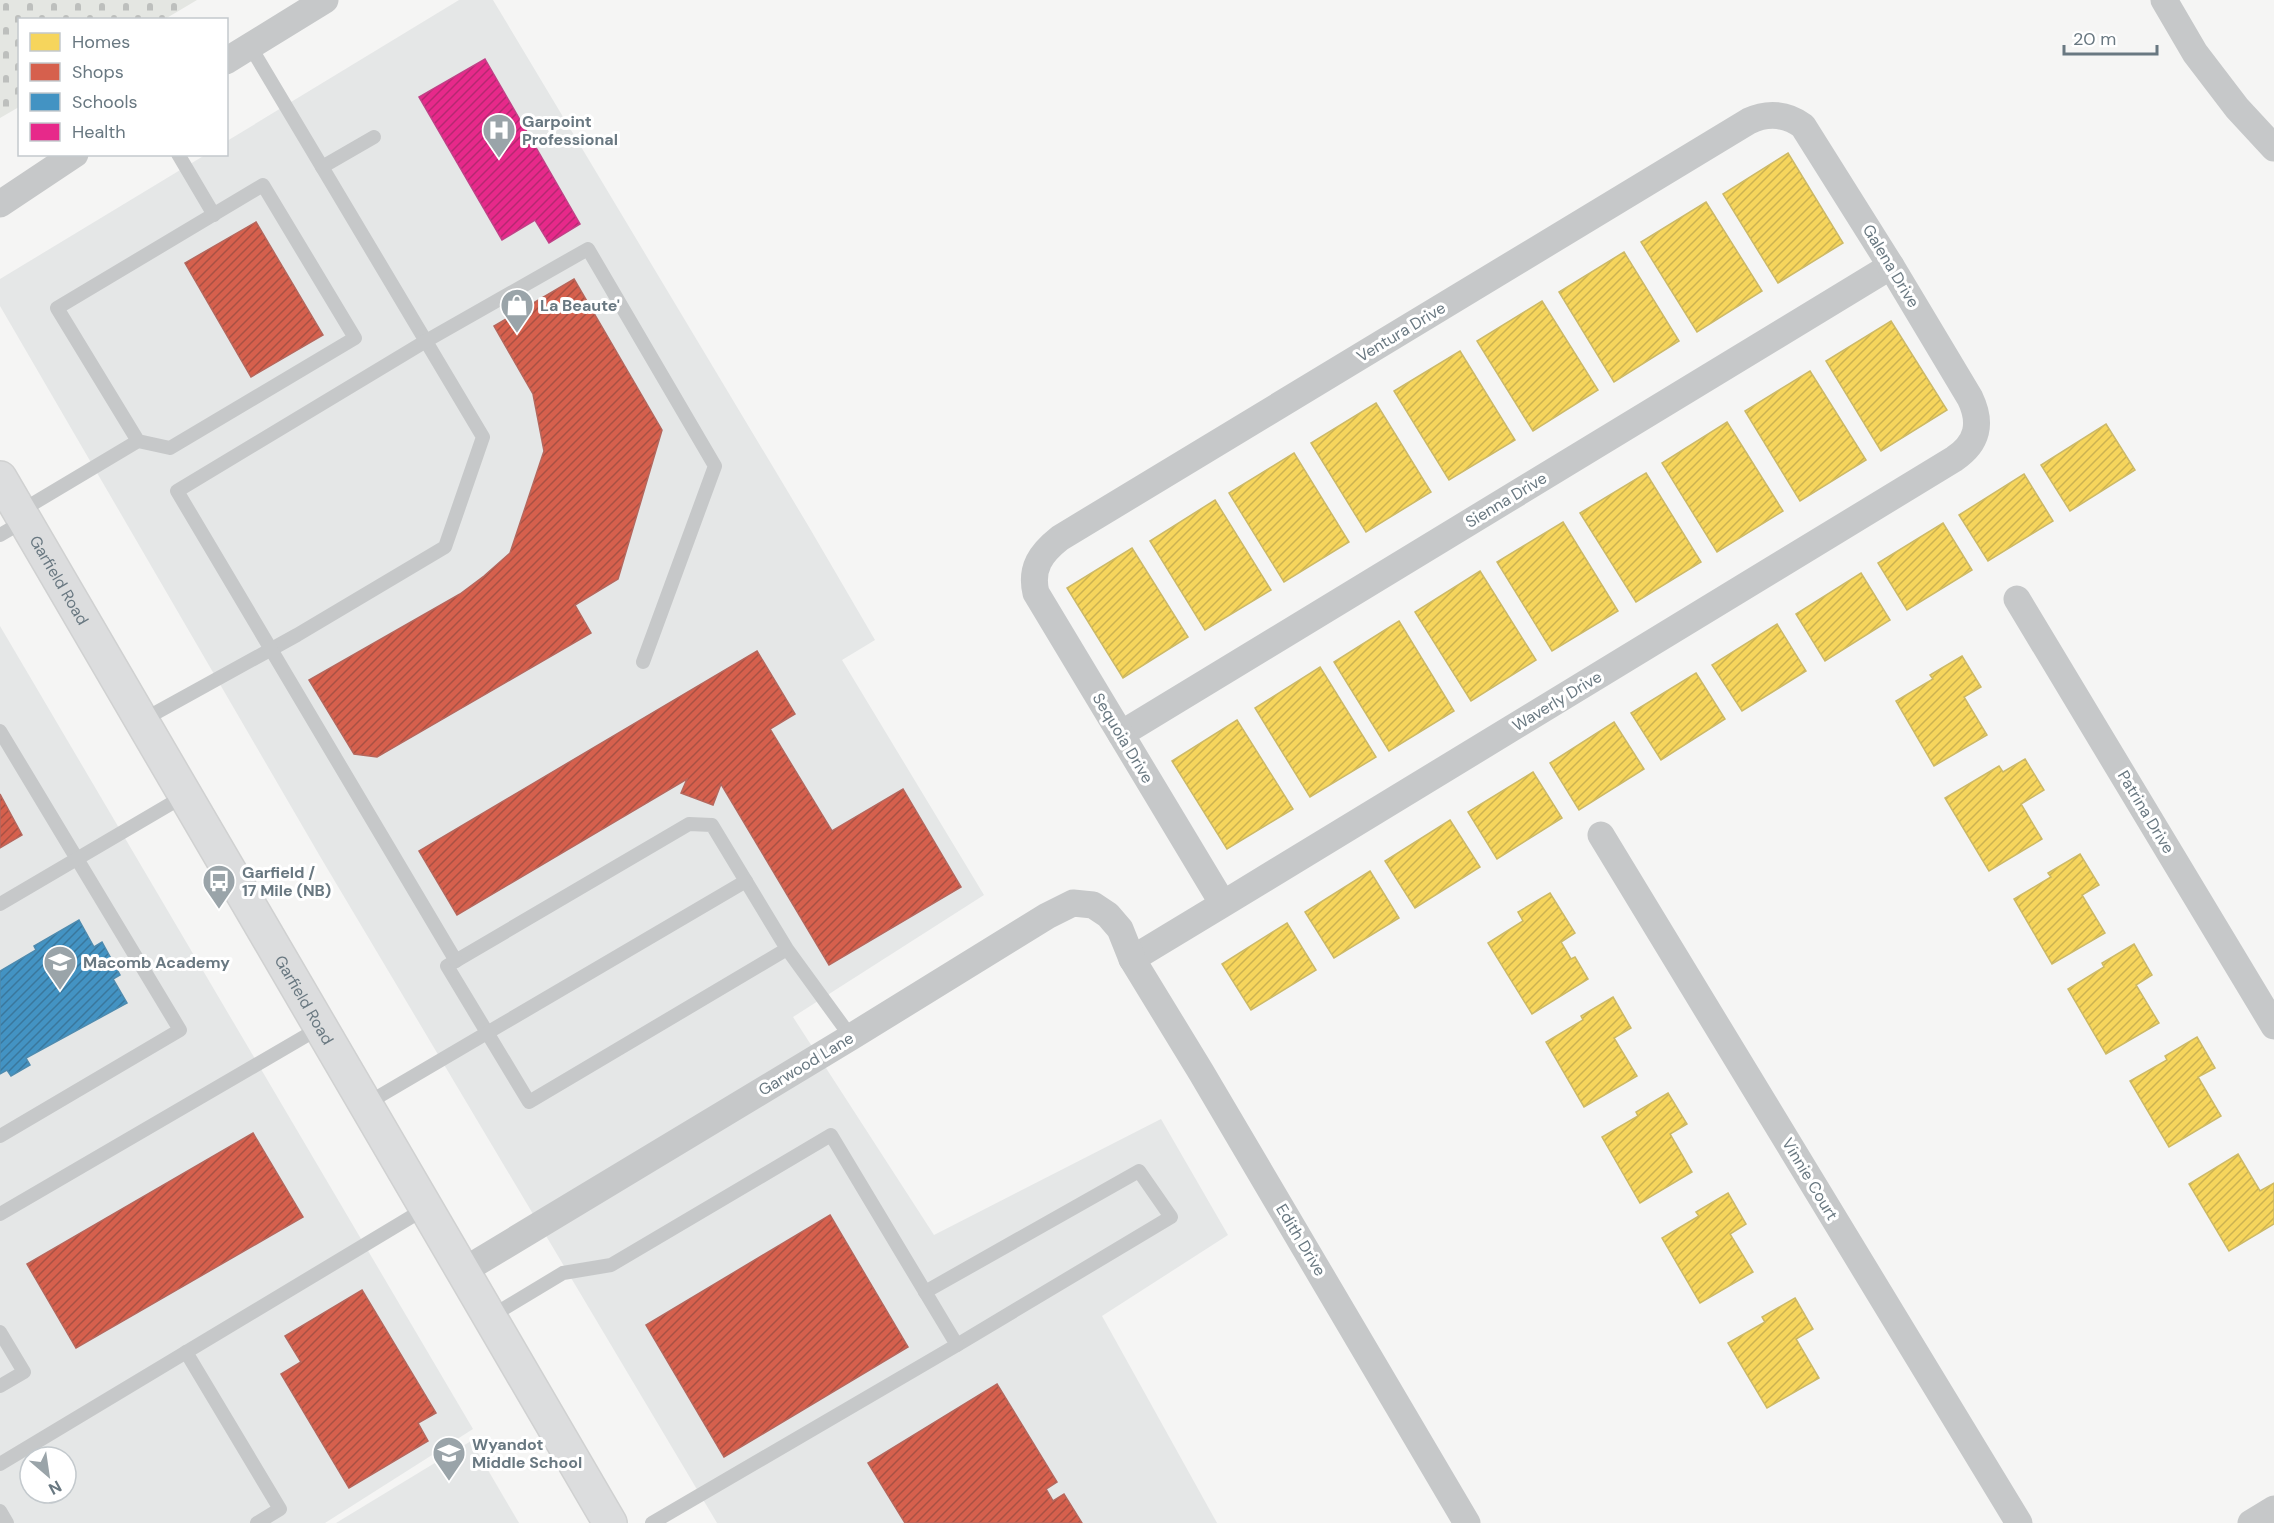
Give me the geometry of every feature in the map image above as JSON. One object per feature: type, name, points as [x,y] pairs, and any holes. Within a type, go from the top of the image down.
[{"type":"main road","name":"Garfield Road","points":[[0,478],[15,522],[141,721],[610,1523]]},
{"type":"street","points":[[228,60],[325,0]]},
{"type":"street","points":[[2164,0],[2196,53],[2237,108],[2274,148]]},
{"type":"street","name":"Galena Drive","points":[[1779,115],[1792,118],[1812,137],[1970,398],[1976,412],[1975,435]]},
{"type":"street","name":"Ventura Drive","points":[[1035,568],[1046,549],[1070,532],[1749,121],[1779,115]]},
{"type":"street","points":[[0,204],[72,156]]},
{"type":"street","name":"Sienna Drive","points":[[1121,734],[1891,266]]},
{"type":"street","name":"Waverly Drive","points":[[1132,959],[1954,459],[1969,446],[1975,435]]},
{"type":"street","name":"Sequoia Drive","points":[[1035,568],[1033,581],[1036,593],[1223,904]]},
{"type":"street","name":"Patrina Drive","points":[[2017,598],[2274,1026]]},
{"type":"street","name":"Vinnie Court","points":[[1601,835],[2019,1523]]},
{"type":"street","name":"Garwood Lane","points":[[464,1270],[1072,903],[1093,905],[1108,915],[1120,929],[1132,959]]},
{"type":"street","name":"Edith Drive","points":[[1132,959],[1214,1092],[1467,1523]]},
{"type":"street","points":[[2251,1523],[2274,1509]]},
{"type":"lane","points":[[141,721],[270,650],[445,547],[483,436],[250,46]]},
{"type":"lane","points":[[322,167],[374,137]]},
{"type":"lane","points":[[179,156],[214,215]]},
{"type":"lane","points":[[15,522],[138,441],[170,448],[355,338],[263,185],[57,308],[138,441]]},
{"type":"lane","points":[[456,961],[177,491],[426,341],[588,249],[716,466],[643,662]]},
{"type":"lane","points":[[0,731],[180,1030],[0,1136]]},
{"type":"lane","points":[[0,904],[184,796]]},
{"type":"lane","points":[[787,949],[529,1102],[447,966],[689,824],[712,825],[787,949],[851,1037]]},
{"type":"lane","points":[[366,1104],[746,881]]},
{"type":"lane","points":[[0,1214],[321,1027]]},
{"type":"lane","points":[[490,1317],[563,1273],[611,1265],[831,1135],[957,1345]]},
{"type":"lane","points":[[652,1523],[957,1345],[1170,1217],[1139,1171],[925,1292]]},
{"type":"lane","points":[[0,1464],[426,1208]]},
{"type":"lane","points":[[0,1332],[24,1372],[0,1386]]},
{"type":"lane","points":[[186,1352],[280,1509],[257,1523]]},
{"type":"lane","points":[[0,1511],[8,1523]]},
{"type":"shaded area","points":[[459,0],[493,0],[875,640],[842,660],[984,895],[793,1017],[934,1235],[1161,1119],[1228,1235],[1102,1316],[1217,1523],[717,1523],[321,858],[0,306],[0,279],[203,156],[228,156],[228,140]]},
{"type":"shaded area","points":[[0,626],[473,1429],[325,1523],[0,1523]]},
{"type":"shaded area","name":"Wyandot Middle School","points":[[471,1441],[519,1523],[336,1523]]},
{"type":"green space","points":[[0,0],[197,0],[167,18],[18,18],[18,108],[0,118]]},
{"type":"building: Homes","points":[[1788,153],[1843,243],[1778,283],[1723,194]]},
{"type":"building: Homes","points":[[1706,202],[1762,291],[1697,332],[1641,242]]},
{"type":"building: Homes","points":[[1624,252],[1679,341],[1614,382],[1559,292]]},
{"type":"building: Homes","points":[[1542,301],[1598,390],[1533,431],[1477,341]]},
{"type":"building: Homes","points":[[1891,321],[1947,410],[1881,451],[1826,361]]},
{"type":"building: Homes","points":[[1460,351],[1515,440],[1449,480],[1394,391]]},
{"type":"building: Homes","points":[[1810,371],[1866,460],[1800,501],[1745,411]]},
{"type":"building: Homes","points":[[1376,403],[1431,492],[1366,532],[1311,443]]},
{"type":"building: Homes","points":[[1727,422],[1783,511],[1717,552],[1662,463]]},
{"type":"building: Homes","points":[[2106,424],[2135,470],[2070,511],[2041,465]]},
{"type":"building: Homes","points":[[1294,453],[1349,542],[1284,582],[1229,493]]},
{"type":"building: Homes","points":[[1646,473],[1701,562],[1636,602],[1580,513]]},
{"type":"building: Homes","points":[[2024,474],[2053,521],[1988,561],[1959,515]]},
{"type":"building: Homes","points":[[1215,500],[1271,590],[1205,630],[1150,541]]},
{"type":"building: Homes","points":[[1563,522],[1618,611],[1552,651],[1497,562]]},
{"type":"building: Homes","points":[[1943,523],[1972,570],[1907,610],[1878,563]]},
{"type":"building: Homes","points":[[1132,548],[1188,637],[1123,678],[1067,588]]},
{"type":"building: Homes","points":[[1480,571],[1536,660],[1471,701],[1415,612]]},
{"type":"building: Homes","points":[[1861,573],[1890,620],[1825,661],[1796,614]]},
{"type":"building: Homes","points":[[1399,621],[1454,711],[1389,751],[1334,662]]},
{"type":"building: Homes","points":[[1777,624],[1806,671],[1742,711],[1712,665]]},
{"type":"building: Homes","points":[[1962,656],[1981,687],[1964,697],[1987,735],[1934,766],[1896,701],[1933,679],[1930,675]]},
{"type":"building: Homes","points":[[1320,667],[1376,757],[1310,797],[1255,708]]},
{"type":"building: Homes","points":[[1696,673],[1725,719],[1661,760],[1631,713]]},
{"type":"building: Homes","points":[[1237,720],[1293,809],[1227,849],[1172,761]]},
{"type":"building: Homes","points":[[1614,722],[1644,769],[1579,810],[1550,763]]},
{"type":"building: Homes","points":[[2025,759],[2044,790],[2021,804],[2042,839],[1989,871],[1945,798],[1999,766],[2003,772]]},
{"type":"building: Homes","points":[[1533,772],[1562,818],[1497,859],[1468,812]]},
{"type":"building: Homes","points":[[1450,820],[1480,867],[1415,908],[1385,861]]},
{"type":"building: Homes","points":[[2080,854],[2099,885],[2082,895],[2105,933],[2052,964],[2014,899],[2051,877],[2048,873]]},
{"type":"building: Homes","points":[[1370,871],[1399,918],[1334,958],[1305,912]]},
{"type":"building: Homes","points":[[1550,893],[1575,933],[1561,942],[1571,959],[1575,957],[1588,979],[1532,1014],[1488,943],[1523,921],[1518,912]]},
{"type":"building: Homes","points":[[1287,923],[1316,970],[1251,1010],[1222,964]]},
{"type":"building: Homes","points":[[2134,944],[2152,975],[2136,985],[2159,1023],[2106,1054],[2068,989],[2104,967],[2102,963]]},
{"type":"building: Homes","points":[[1613,997],[1631,1028],[1614,1038],[1637,1076],[1584,1107],[1546,1042],[1583,1020],[1581,1016]]},
{"type":"building: Homes","points":[[2197,1037],[2215,1068],[2198,1077],[2221,1116],[2169,1147],[2130,1081],[2167,1060],[2165,1056]]},
{"type":"building: Homes","points":[[1668,1093],[1687,1124],[1670,1134],[1692,1172],[1640,1203],[1602,1137],[1638,1116],[1636,1112]]},
{"type":"building: Homes","points":[[2238,1154],[2260,1191],[2274,1183],[2274,1224],[2229,1251],[2189,1184]]},
{"type":"building: Homes","points":[[1728,1193],[1746,1224],[1730,1234],[1753,1272],[1700,1303],[1662,1238],[1699,1216],[1696,1212]]},
{"type":"building: Homes","points":[[1795,1298],[1813,1329],[1796,1339],[1819,1378],[1767,1408],[1728,1343],[1765,1322],[1762,1317]]},
{"type":"building: Shops","points":[[256,222],[323,335],[251,377],[185,263]]},
{"type":"building: Shops","points":[[574,279],[662,430],[618,579],[575,605],[591,633],[377,757],[354,754],[309,680],[460,594],[510,553],[544,451],[533,394],[494,326]]},
{"type":"building: Shops","points":[[757,651],[795,714],[770,729],[832,831],[903,789],[961,887],[829,965],[721,784],[713,805],[681,793],[687,779],[457,915],[419,851]]},
{"type":"building: Shops","points":[[0,794],[22,835],[0,848]]},
{"type":"building: Shops","points":[[253,1133],[303,1217],[76,1348],[27,1264]]},
{"type":"building: Shops","points":[[830,1215],[908,1347],[724,1457],[646,1325]]},
{"type":"building: Shops","points":[[362,1290],[436,1413],[418,1423],[428,1441],[349,1488],[281,1374],[301,1362],[285,1336]]},
{"type":"building: Shops","points":[[997,1384],[1057,1482],[1046,1489],[1053,1501],[1064,1494],[1082,1523],[905,1523],[868,1463]]},
{"type":"building: Schools","name":"Macomb Academy","points":[[79,920],[94,947],[102,942],[120,975],[113,979],[127,1003],[26,1058],[30,1065],[11,1076],[7,1070],[0,1074],[0,971],[36,950],[34,946]]},
{"type":"building: Health","name":"Garpoint Professional","points":[[485,59],[580,224],[549,243],[535,220],[502,240],[419,97]]},
{"type":"place","name":"Garpoint Professional","points":[[499,159]]},
{"type":"place","name":"La Beaute'","points":[[517,334]]},
{"type":"place","name":"Garfield / 17 Mile (NB)","points":[[219,910]]},
{"type":"place","name":"Macomb Academy","points":[[60,991]]},
{"type":"place","name":"Wyandot Middle School","points":[[449,1482]]}]
